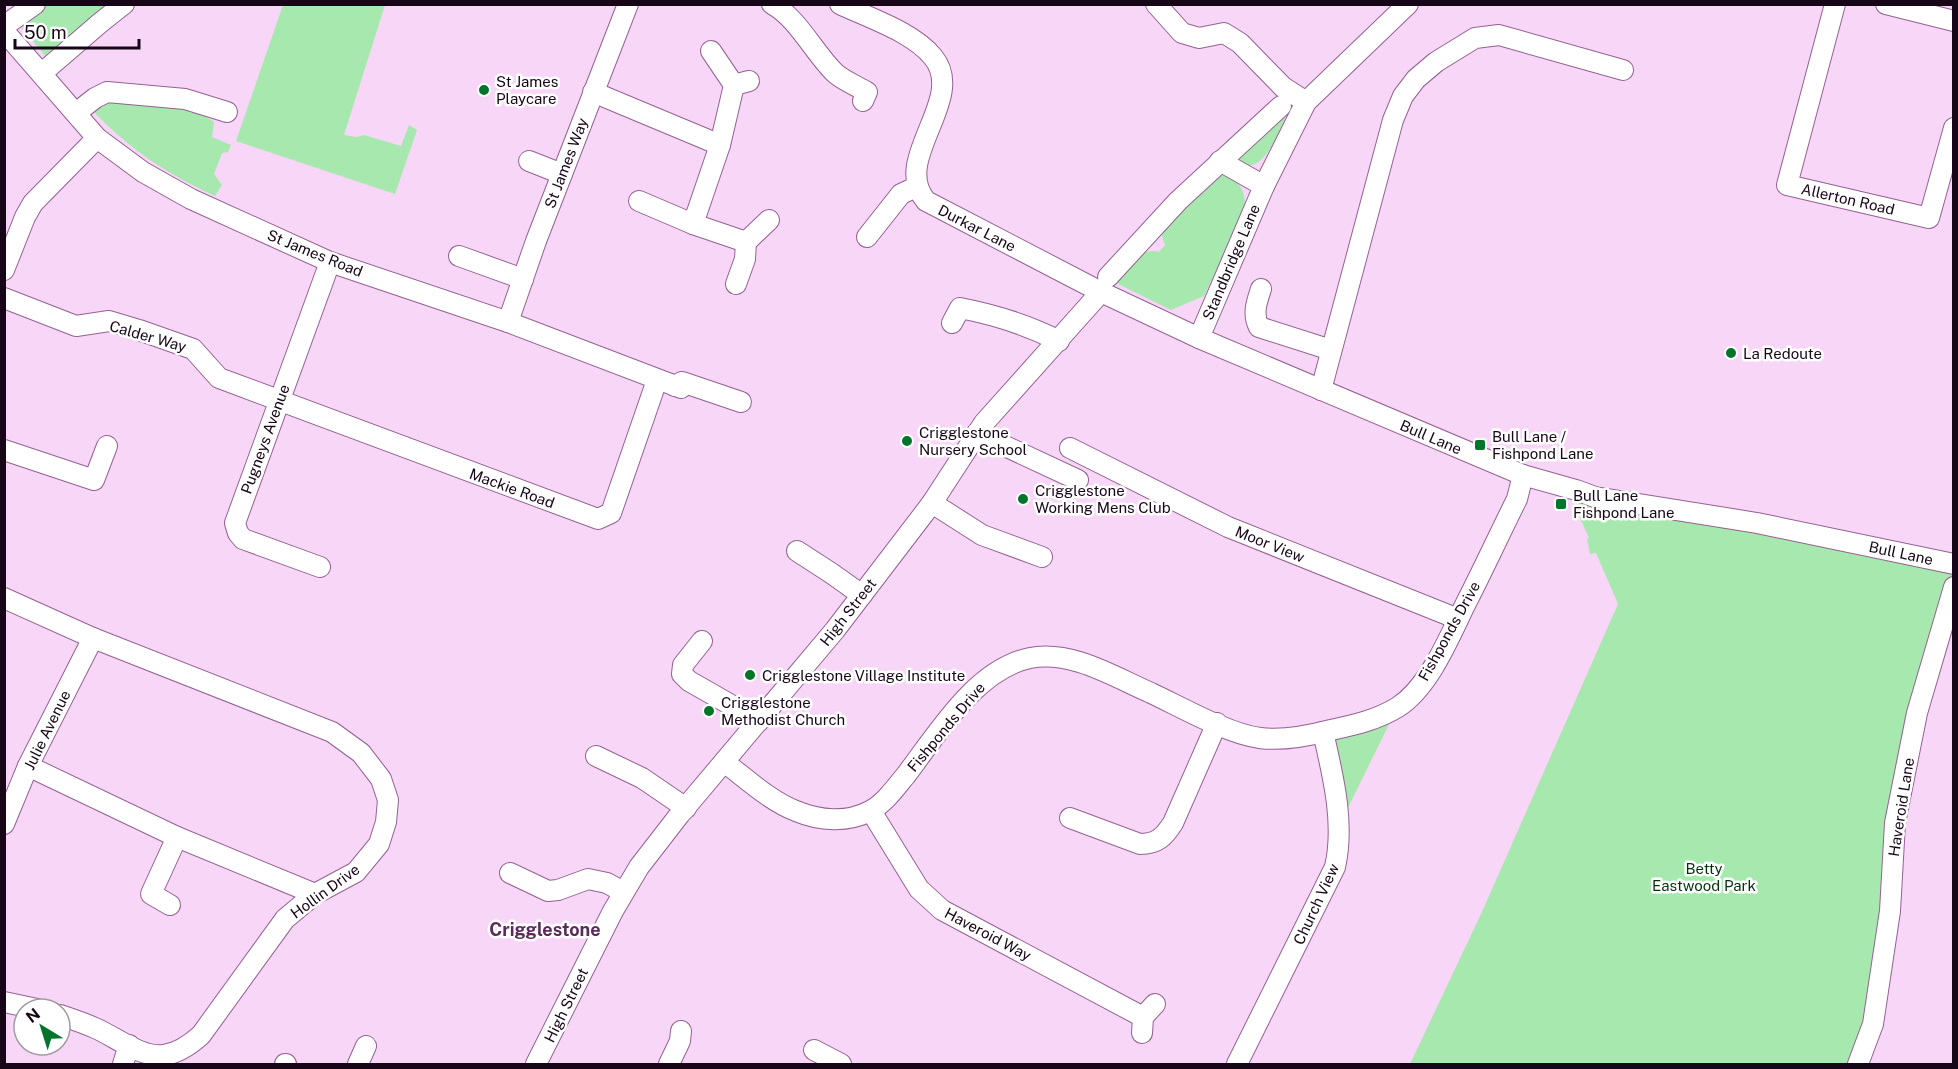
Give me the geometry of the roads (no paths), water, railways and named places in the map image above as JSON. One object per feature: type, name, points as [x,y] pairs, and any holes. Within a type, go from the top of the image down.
[{"type":"street","points":[[4,26],[36,4]]},
{"type":"street","points":[[42,73],[124,4]]},
{"type":"street","name":"St James Way","points":[[508,322],[628,4]]},
{"type":"street","points":[[840,4],[907,36],[933,57],[939,66],[942,88],[918,162],[916,187],[901,194],[867,237]]},
{"type":"street","points":[[1156,4],[1182,33],[1199,38],[1224,33],[1240,43],[1283,87],[1306,102]]},
{"type":"street","name":"Standbridge Lane","points":[[1198,338],[1264,186],[1306,102],[1408,4]]},
{"type":"street","name":"Allerton Road","points":[[1835,4],[1787,185],[1929,218],[1953,128]]},
{"type":"street","points":[[1886,4],[1953,21]]},
{"type":"street","points":[[776,5],[837,75],[867,92],[863,101]]},
{"type":"street","name":"St James Road","points":[[4,31],[98,138],[143,172],[191,199],[330,262],[508,322],[671,385],[682,382],[741,402]]},
{"type":"street","points":[[1321,390],[1393,120],[1403,96],[1416,79],[1436,62],[1475,38],[1499,35],[1623,70]]},
{"type":"street","points":[[693,224],[741,83],[711,51]]},
{"type":"street","points":[[76,113],[107,92],[185,99],[227,112]]},
{"type":"street","points":[[593,92],[720,145]]},
{"type":"street","points":[[1104,285],[1151,242],[1220,161],[1281,106]]},
{"type":"street","points":[[4,270],[33,203],[98,138]]},
{"type":"street","points":[[529,161],[562,174]]},
{"type":"street","name":"Standbridge Lane","points":[[1220,161],[1264,186]]},
{"type":"street","name":"Durkar Lane","points":[[916,187],[926,201],[936,207],[1104,285]]},
{"type":"street","points":[[639,201],[693,224],[746,242]]},
{"type":"street","points":[[736,284],[745,259],[746,242],[769,220]]},
{"type":"street","points":[[459,256],[523,279]]},
{"type":"street","name":"Pugneys Avenue","points":[[320,567],[243,539],[235,523],[330,262]]},
{"type":"street","name":"Bull Lane","points":[[1104,285],[1198,338],[1523,475],[1594,497],[1757,523],[1953,564]]},
{"type":"street","name":"High Street","points":[[537,1065],[623,892],[639,867],[862,595],[932,503],[977,433],[1059,341],[1104,285]]},
{"type":"street","points":[[1261,289],[1255,309],[1256,322],[1259,327],[1331,350]]},
{"type":"street","name":"Calder Way","points":[[4,298],[76,326],[109,321],[193,349],[219,378],[279,402]]},
{"type":"street","points":[[952,323],[960,308],[967,309],[1012,320],[1059,341]]},
{"type":"street","name":"Mackie Road","points":[[279,402],[598,519],[611,513],[671,385]]},
{"type":"street","points":[[977,433],[1078,480]]},
{"type":"street","points":[[4,450],[94,480],[107,446]]},
{"type":"street","name":"Moor View","points":[[1083,449],[1228,528],[1458,619]]},
{"type":"street","name":"Fishponds Drive","points":[[724,762],[759,788],[796,811],[823,819],[846,820],[872,810],[890,795],[965,699],[994,672],[1029,658],[1047,656],[1083,663],[1217,723],[1258,738],[1278,739],[1323,732],[1379,718],[1400,706],[1415,692],[1427,675],[1458,619],[1516,499],[1523,475]]},
{"type":"street","points":[[932,503],[982,535],[1042,557]]},
{"type":"street","points":[[797,551],[862,595]]},
{"type":"street","name":"Haveroid Lane","points":[[1858,1065],[1873,1024],[1890,911],[1895,824],[1915,724],[1953,588]]},
{"type":"street","name":"Hollin Drive","points":[[4,598],[93,638],[332,732],[361,753],[381,779],[388,800],[386,822],[379,844],[356,872],[315,894],[285,919],[201,1035],[191,1044],[164,1055],[148,1054],[72,1019]]},
{"type":"street","name":"Julie Avenue","points":[[4,824],[28,766],[93,638]]},
{"type":"street","points":[[702,641],[683,665],[682,674],[689,681],[759,721]]},
{"type":"street","points":[[1068,817],[1140,844],[1150,844],[1159,840],[1173,823],[1217,723]]},
{"type":"street","name":"Church View","points":[[1237,1065],[1335,867],[1339,851],[1338,814],[1323,732]]},
{"type":"street","points":[[596,756],[642,778],[686,808]]},
{"type":"street","points":[[28,766],[177,837],[315,894]]},
{"type":"street","name":"Haveroid Way","points":[[872,810],[919,889],[942,910],[1146,1018]]},
{"type":"street","points":[[170,905],[150,894],[177,837]]},
{"type":"street","points":[[510,873],[548,891],[558,890],[588,879],[607,883],[623,892]]},
{"type":"street","points":[[669,1065],[680,1041],[681,1031]]},
{"type":"street","points":[[123,1065],[129,1045]]},
{"type":"street","points":[[814,1050],[841,1065]]},
{"type":"place","name":"St James Playcare","points":[[484,90]]},
{"type":"place","name":"La Redoute","points":[[1731,353]]},
{"type":"place","name":"Crigglestone Nursery School","points":[[907,441]]},
{"type":"place","name":"Bull Lane / Fishpond Lane","points":[[1480,445]]},
{"type":"place","name":"Crigglestone Working Mens Club","points":[[1023,499]]},
{"type":"place","name":"Bull Lane Fishpond Lane","points":[[1561,504]]},
{"type":"place","name":"Crigglestone Village Institute","points":[[750,675]]},
{"type":"place","name":"Crigglestone Methodist Church","points":[[709,711]]},
{"type":"district","name":"Crigglestone","points":[[545,929]]},
{"type":"park label","name":"Betty Eastwood Park","points":[[1704,876]]}]
